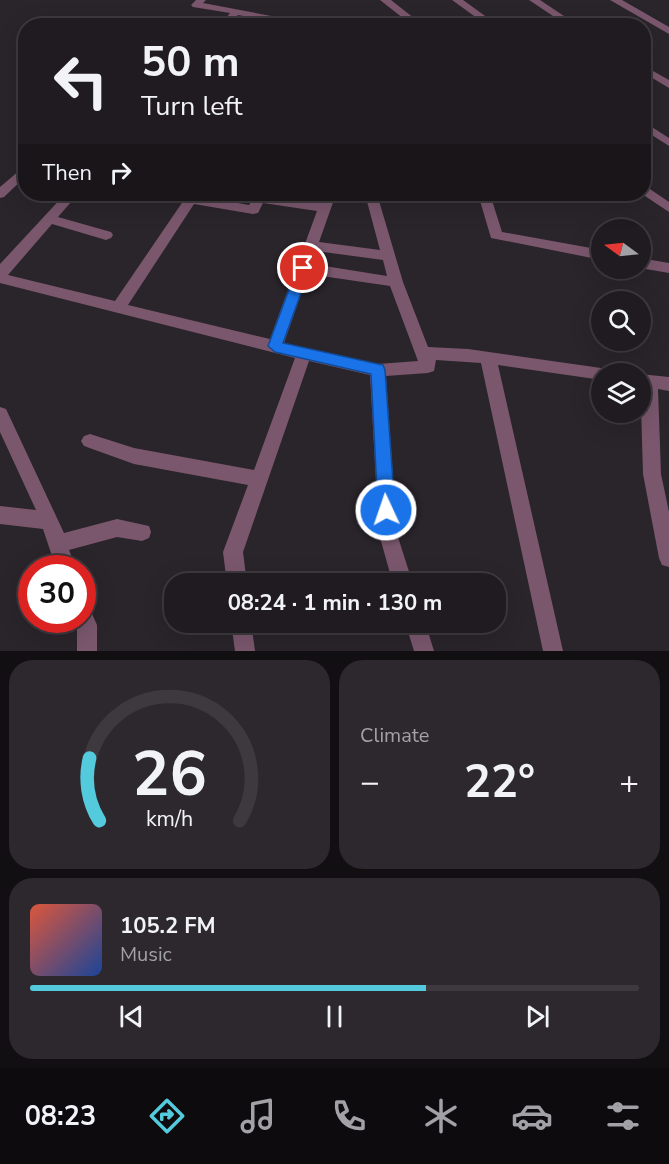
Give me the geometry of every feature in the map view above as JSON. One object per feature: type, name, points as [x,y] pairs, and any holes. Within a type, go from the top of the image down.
[{"type":"street","points":[[201,0],[196,5],[272,18]]},
{"type":"street","points":[[385,0],[409,18]]},
{"type":"street","points":[[457,0],[483,18]]},
{"type":"street","points":[[534,0],[562,18]]},
{"type":"street","points":[[615,0],[646,18]]},
{"type":"street","points":[[231,18],[236,12]]},
{"type":"street","points":[[651,21],[669,31]]},
{"type":"street","points":[[651,73],[669,85]]},
{"type":"street","points":[[651,130],[669,142]]},
{"type":"street","points":[[0,194],[18,177]]},
{"type":"street","points":[[651,194],[669,208]]},
{"type":"street","points":[[66,201],[2,271],[0,278],[304,354],[378,370],[428,367]]},
{"type":"street","points":[[119,307],[190,201]]},
{"type":"street","points":[[214,201],[253,210],[258,201]]},
{"type":"street","points":[[287,201],[323,208]]},
{"type":"street","points":[[275,346],[326,201]]},
{"type":"street","points":[[373,201],[396,282],[428,367]]},
{"type":"street","points":[[486,201],[496,235],[591,253]]},
{"type":"street","points":[[49,219],[106,235]]},
{"type":"street","points":[[311,246],[389,256]]},
{"type":"street","points":[[651,265],[669,268]]},
{"type":"street","points":[[303,268],[396,282]]},
{"type":"street","points":[[428,367],[429,353],[488,357],[591,372]]},
{"type":"street","points":[[236,573],[233,552],[304,354]]},
{"type":"street","points":[[488,357],[553,651]]},
{"type":"street","points":[[378,370],[388,534],[400,573]]},
{"type":"street","points":[[651,382],[669,384]]},
{"type":"street","points":[[0,416],[50,522],[62,555]]},
{"type":"street","points":[[648,423],[652,474],[669,558]]},
{"type":"street","points":[[90,441],[134,456],[259,479]]},
{"type":"street","points":[[0,515],[50,522]]},
{"type":"street","points":[[58,544],[117,528],[142,532]]},
{"type":"street","points":[[87,633],[87,651]]},
{"type":"street","points":[[242,633],[244,651]]},
{"type":"street","points":[[418,633],[423,651]]},
{"type":"route","points":[[303,268],[275,346],[378,370],[386,510]]}]
